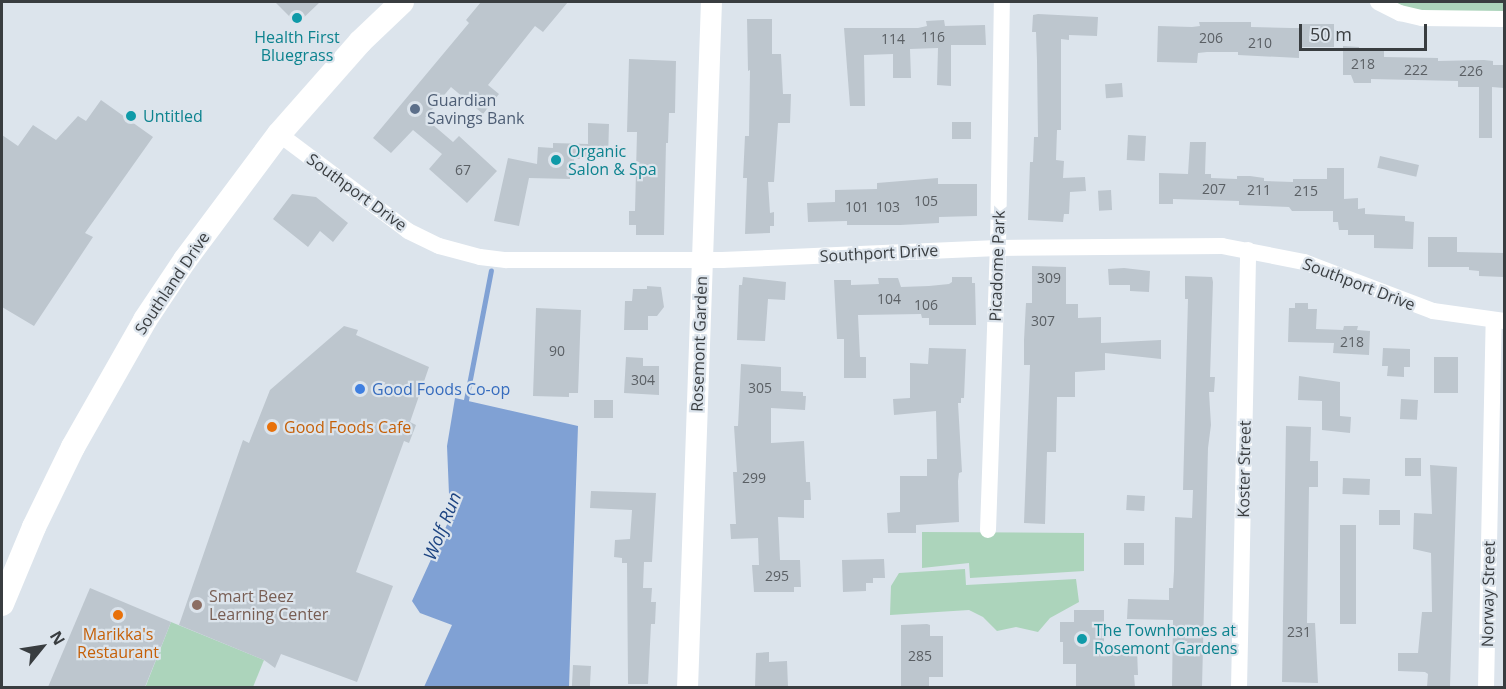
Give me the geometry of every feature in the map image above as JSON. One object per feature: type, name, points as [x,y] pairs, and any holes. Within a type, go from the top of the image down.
[{"type":"main road","name":"Southland Drive","points":[[2,604],[34,527],[109,380],[185,260],[279,135],[360,42],[402,2]]},
{"type":"street","points":[[711,2],[722,2]]},
{"type":"street","name":"Rosemont Garden","points":[[687,687],[711,2]]},
{"type":"street","name":"Picadome Park","points":[[988,530],[998,248],[1002,2]]},
{"type":"street","points":[[1378,2],[1400,13],[1422,18],[1504,19]]},
{"type":"street","name":"Southport Drive","points":[[279,135],[408,231],[439,246],[466,254],[506,260],[701,260],[998,248],[1192,245],[1248,250],[1304,262],[1433,311],[1499,321]]},
{"type":"street","name":"Koster Street","points":[[1239,687],[1248,250]]},
{"type":"street","name":"Norway Street","points":[[1486,687],[1499,321]]},
{"type":"green space","points":[[1378,2],[1504,2],[1504,19],[1433,19]]},
{"type":"green space","points":[[922,532],[1084,533],[1084,571],[970,578],[969,563],[922,568]]},
{"type":"green space","points":[[965,569],[966,585],[1076,579],[1079,602],[1050,618],[1038,632],[1016,627],[997,631],[983,617],[969,610],[890,615],[891,586],[899,573]]},
{"type":"green space","points":[[171,622],[264,660],[253,687],[145,688]]},
{"type":"water","points":[[455,398],[578,426],[569,687],[424,687],[452,625],[420,613],[412,601],[450,518],[447,446]]},
{"type":"building","name":"Health First Bluegrass","points":[[275,2],[320,2],[297,24]]},
{"type":"building","points":[[481,2],[568,2],[543,32],[535,26],[488,85],[499,94],[483,114],[451,87],[425,118],[453,142],[459,136],[497,171],[467,203],[429,169],[442,154],[413,130],[391,153],[373,138],[469,23],[466,20]]},
{"type":"building","points":[[1033,15],[1098,17],[1097,36],[1069,35],[1069,40],[1061,39],[1061,130],[1057,130],[1056,160],[1064,161],[1063,178],[1085,177],[1086,191],[1070,192],[1069,214],[1064,214],[1063,222],[1028,220],[1030,162],[1033,162],[1034,137],[1038,137],[1036,32],[1032,32]]},
{"type":"building","points":[[747,19],[772,19],[772,54],[781,54],[783,94],[791,94],[790,123],[778,123],[774,182],[768,182],[770,213],[774,212],[774,226],[770,226],[770,233],[745,234],[747,178],[743,178],[745,136],[749,136],[750,70],[748,71]]},
{"type":"building","points":[[944,20],[945,26],[985,25],[986,45],[951,45],[951,86],[937,85],[938,48],[910,49],[911,78],[893,78],[893,54],[864,55],[865,106],[850,106],[844,28],[918,28],[927,26],[926,21]]},
{"type":"building","points":[[1199,22],[1251,22],[1251,27],[1291,28],[1299,28],[1299,24],[1334,24],[1334,47],[1299,47],[1299,58],[1238,55],[1238,52],[1207,52],[1198,53],[1197,63],[1157,62],[1158,26],[1192,27],[1200,26]]},
{"type":"building","points":[[1343,46],[1359,47],[1359,51],[1384,51],[1384,57],[1438,58],[1438,61],[1484,60],[1493,61],[1493,65],[1504,65],[1504,88],[1492,87],[1492,138],[1479,138],[1479,87],[1458,87],[1458,81],[1371,79],[1371,83],[1354,83],[1351,75],[1343,75]]},
{"type":"building","points":[[629,59],[676,61],[675,113],[669,113],[668,143],[666,143],[664,235],[636,235],[636,225],[629,225],[629,211],[635,211],[637,132],[627,132]]},
{"type":"building","points":[[1122,83],[1123,97],[1106,98],[1105,84]]},
{"type":"building","points":[[101,100],[153,137],[85,233],[93,237],[34,326],[2,307],[2,135],[18,146],[33,125],[56,140],[78,116],[86,121]]},
{"type":"building","points":[[952,122],[971,122],[971,139],[952,139]]},
{"type":"building","points":[[588,123],[609,124],[608,159],[574,159],[573,175],[570,175],[570,179],[529,178],[519,226],[494,221],[508,158],[537,164],[538,147],[553,148],[553,143],[588,144]]},
{"type":"building","points":[[1128,135],[1146,136],[1145,161],[1127,160]]},
{"type":"building","points":[[1190,142],[1206,142],[1205,174],[1211,174],[1211,178],[1237,179],[1237,176],[1250,176],[1264,178],[1264,181],[1293,182],[1293,179],[1327,179],[1327,168],[1344,168],[1344,199],[1358,198],[1358,209],[1365,208],[1365,214],[1405,216],[1405,221],[1414,222],[1413,249],[1374,248],[1374,235],[1348,235],[1348,230],[1339,230],[1338,222],[1333,222],[1333,211],[1292,211],[1289,207],[1239,205],[1239,201],[1173,199],[1173,204],[1159,204],[1159,173],[1188,174]]},
{"type":"building","points":[[1380,156],[1419,165],[1416,177],[1377,168]]},
{"type":"building","points":[[938,178],[938,184],[977,184],[977,216],[939,217],[939,223],[900,225],[847,225],[847,221],[808,222],[807,203],[835,202],[835,190],[877,189],[877,183]]},
{"type":"building","points":[[1111,190],[1112,210],[1099,211],[1098,191]]},
{"type":"building","points":[[292,194],[316,197],[348,223],[333,242],[320,231],[308,247],[273,219]]},
{"type":"building","points":[[1428,237],[1457,237],[1457,252],[1504,253],[1504,277],[1479,276],[1479,271],[1469,270],[1469,267],[1428,267]]},
{"type":"building","points":[[1032,266],[1066,267],[1066,304],[1078,304],[1078,318],[1101,317],[1101,343],[1161,340],[1161,359],[1105,353],[1105,370],[1075,372],[1075,397],[1057,397],[1056,452],[1047,452],[1045,524],[1024,523],[1030,365],[1024,365],[1024,340],[1026,303],[1032,303]]},
{"type":"building","points":[[1108,269],[1150,271],[1149,292],[1130,291],[1130,285],[1109,285]]},
{"type":"building","points":[[1185,276],[1212,277],[1213,282],[1210,377],[1215,377],[1214,392],[1209,392],[1211,425],[1208,448],[1202,687],[1172,687],[1173,620],[1127,619],[1128,599],[1169,600],[1169,588],[1173,588],[1175,517],[1192,518],[1193,490],[1183,490],[1188,299],[1185,299]]},
{"type":"building","points":[[743,277],[786,282],[785,300],[768,299],[765,341],[737,340],[739,285],[742,285]]},
{"type":"building","points":[[952,277],[972,277],[972,283],[975,283],[976,325],[929,325],[929,318],[922,318],[921,314],[858,315],[860,357],[866,357],[866,378],[844,378],[844,339],[837,339],[834,280],[851,280],[851,285],[879,284],[878,278],[898,278],[901,287],[949,284],[952,282]]},
{"type":"building","points":[[647,286],[661,287],[664,307],[657,316],[648,316],[648,330],[624,330],[625,301],[632,301],[633,289],[647,289]]},
{"type":"building","points":[[1295,303],[1308,303],[1308,309],[1317,309],[1316,329],[1343,330],[1344,326],[1358,326],[1357,330],[1370,331],[1369,355],[1333,353],[1334,343],[1288,342],[1289,308],[1295,308]]},
{"type":"building","points":[[536,308],[581,310],[578,393],[569,393],[569,397],[533,396]]},
{"type":"building","points":[[344,326],[358,330],[356,335],[429,367],[410,422],[416,425],[409,443],[404,441],[356,572],[393,586],[357,682],[281,654],[275,668],[264,660],[179,625],[243,440],[249,443],[270,390]]},
{"type":"building","points":[[929,348],[966,349],[964,398],[961,398],[961,403],[958,403],[962,472],[959,473],[958,481],[959,522],[916,525],[916,533],[888,533],[887,513],[900,512],[900,476],[927,476],[927,459],[937,459],[936,411],[894,415],[893,399],[910,398],[910,363],[928,364]]},
{"type":"building","points":[[1383,348],[1410,349],[1410,367],[1404,367],[1404,377],[1387,376],[1388,366],[1382,366]]},
{"type":"building","points":[[626,357],[643,358],[643,366],[659,366],[659,395],[624,393]]},
{"type":"building","points":[[1434,357],[1458,357],[1458,393],[1434,393]]},
{"type":"building","points":[[741,364],[781,367],[781,391],[803,392],[803,396],[806,396],[805,410],[771,408],[771,443],[804,441],[806,482],[810,482],[811,500],[804,500],[804,518],[778,517],[780,560],[800,560],[801,587],[794,587],[794,592],[754,592],[752,565],[759,565],[758,538],[731,539],[730,524],[736,524],[733,472],[737,472],[734,426],[738,426]]},
{"type":"building","points":[[1299,376],[1340,382],[1340,416],[1351,417],[1350,433],[1322,430],[1322,401],[1298,400]]},
{"type":"building","points":[[1401,399],[1418,400],[1417,420],[1400,419]]},
{"type":"building","points":[[594,400],[613,400],[613,418],[594,418]]},
{"type":"building","points":[[1286,426],[1311,427],[1310,461],[1318,461],[1318,487],[1309,487],[1307,623],[1315,623],[1318,683],[1282,682]]},
{"type":"building","points":[[1405,458],[1421,458],[1421,476],[1405,476]]},
{"type":"building","points":[[1430,465],[1457,467],[1450,687],[1427,687],[1428,674],[1425,672],[1398,671],[1398,653],[1418,653],[1422,612],[1432,612],[1431,553],[1413,549],[1414,513],[1432,514]]},
{"type":"building","points":[[1343,478],[1370,479],[1369,495],[1342,494]]},
{"type":"building","points":[[591,491],[656,493],[652,562],[644,562],[643,588],[652,588],[651,602],[656,602],[655,624],[651,624],[648,684],[628,684],[627,563],[622,563],[622,558],[614,557],[615,540],[630,539],[632,510],[590,508]]},
{"type":"building","points":[[1127,495],[1145,496],[1144,511],[1126,510]]},
{"type":"building","points":[[1379,510],[1400,510],[1400,525],[1379,525]]},
{"type":"building","points":[[1340,525],[1356,525],[1356,624],[1340,624]]},
{"type":"building","points":[[1124,543],[1144,543],[1144,565],[1124,565]]},
{"type":"building","points":[[884,559],[885,578],[873,578],[873,583],[866,583],[866,591],[843,592],[842,560]]},
{"type":"building","points":[[90,588],[171,622],[145,687],[48,687]]},
{"type":"building","points":[[1074,610],[1104,610],[1104,649],[1137,650],[1138,675],[1134,675],[1135,687],[1076,687],[1076,664],[1063,664],[1063,642],[1060,642],[1060,622],[1074,622]]},
{"type":"building","points":[[901,625],[930,625],[930,636],[943,636],[943,677],[929,677],[929,686],[901,687]]},
{"type":"building","points":[[769,652],[769,662],[787,661],[788,687],[755,687],[756,653]]},
{"type":"building","points":[[573,665],[591,666],[590,687],[572,686]]},
{"type":"waterway","name":"Wolf Run","points":[[465,405],[491,270]]},
{"type":"place","name":"Health First Bluegrass","points":[[297,18]]},
{"type":"place","name":"Guardian Savings Bank","points":[[415,109]]},
{"type":"place","name":"Untitled","points":[[131,116]]},
{"type":"place","name":"Organic Salon & Spa","points":[[556,160]]},
{"type":"place","name":"Good Foods Co-op","points":[[360,389]]},
{"type":"place","name":"Good Foods Cafe","points":[[272,427]]},
{"type":"place","name":"Smart Beez Learning Center","points":[[197,605]]},
{"type":"place","name":"Marikka's Restaurant","points":[[118,615]]},
{"type":"place","name":"The Townhomes at Rosemont Gardens","points":[[1082,639]]}]
